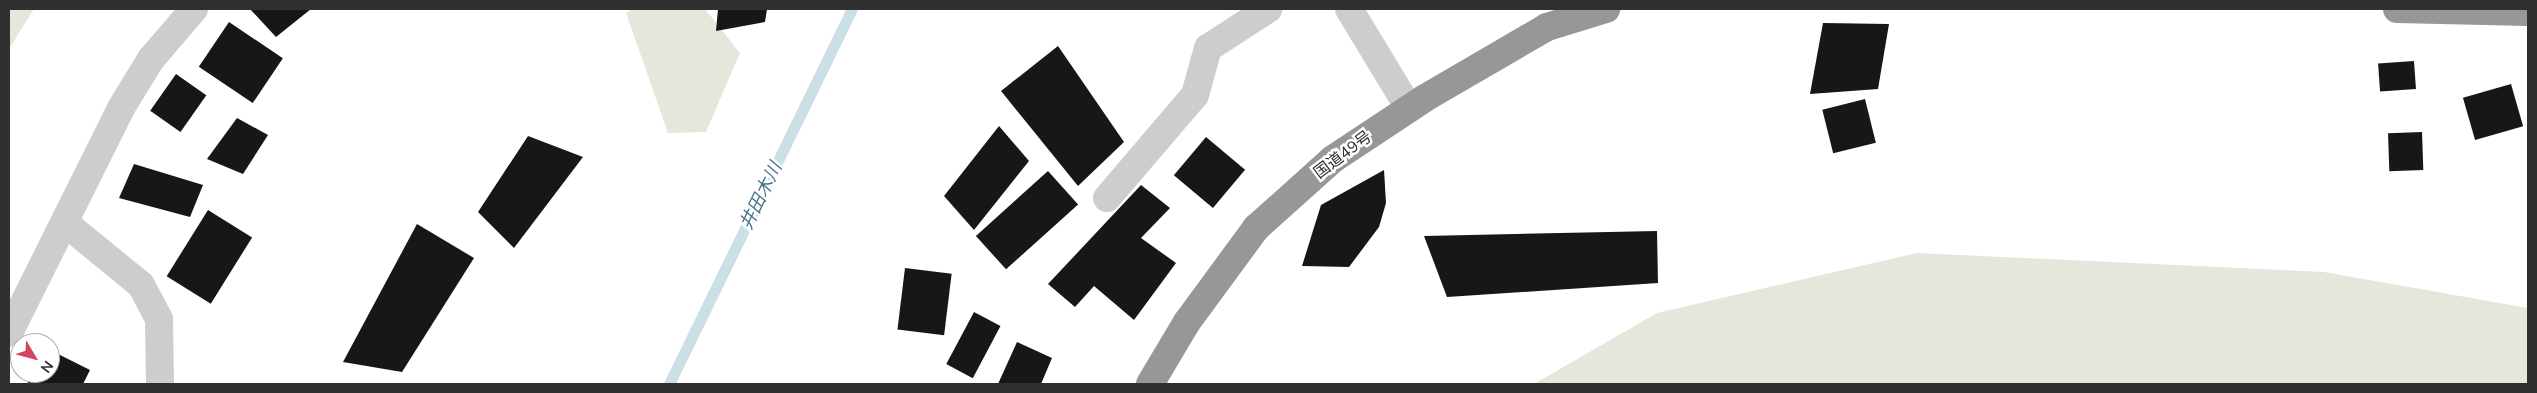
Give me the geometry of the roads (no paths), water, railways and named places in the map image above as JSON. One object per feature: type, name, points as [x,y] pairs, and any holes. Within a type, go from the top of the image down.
[{"type":"highway","name":"国道49号","points":[[1150,384],[1187,322],[1256,228],[1333,159],[1409,108],[1547,27],[1606,9]]},
{"type":"highway","points":[[2396,9],[2528,12]]},
{"type":"street","points":[[9,333],[121,108],[151,59],[194,9]]},
{"type":"street","points":[[1107,198],[1195,95],[1208,48],[1268,9]]},
{"type":"street","points":[[1349,9],[1409,108]]},
{"type":"street","points":[[64,222],[141,285],[159,319],[160,384]]},
{"type":"waterway","name":"井田木川","points":[[669,384],[852,9]]}]
